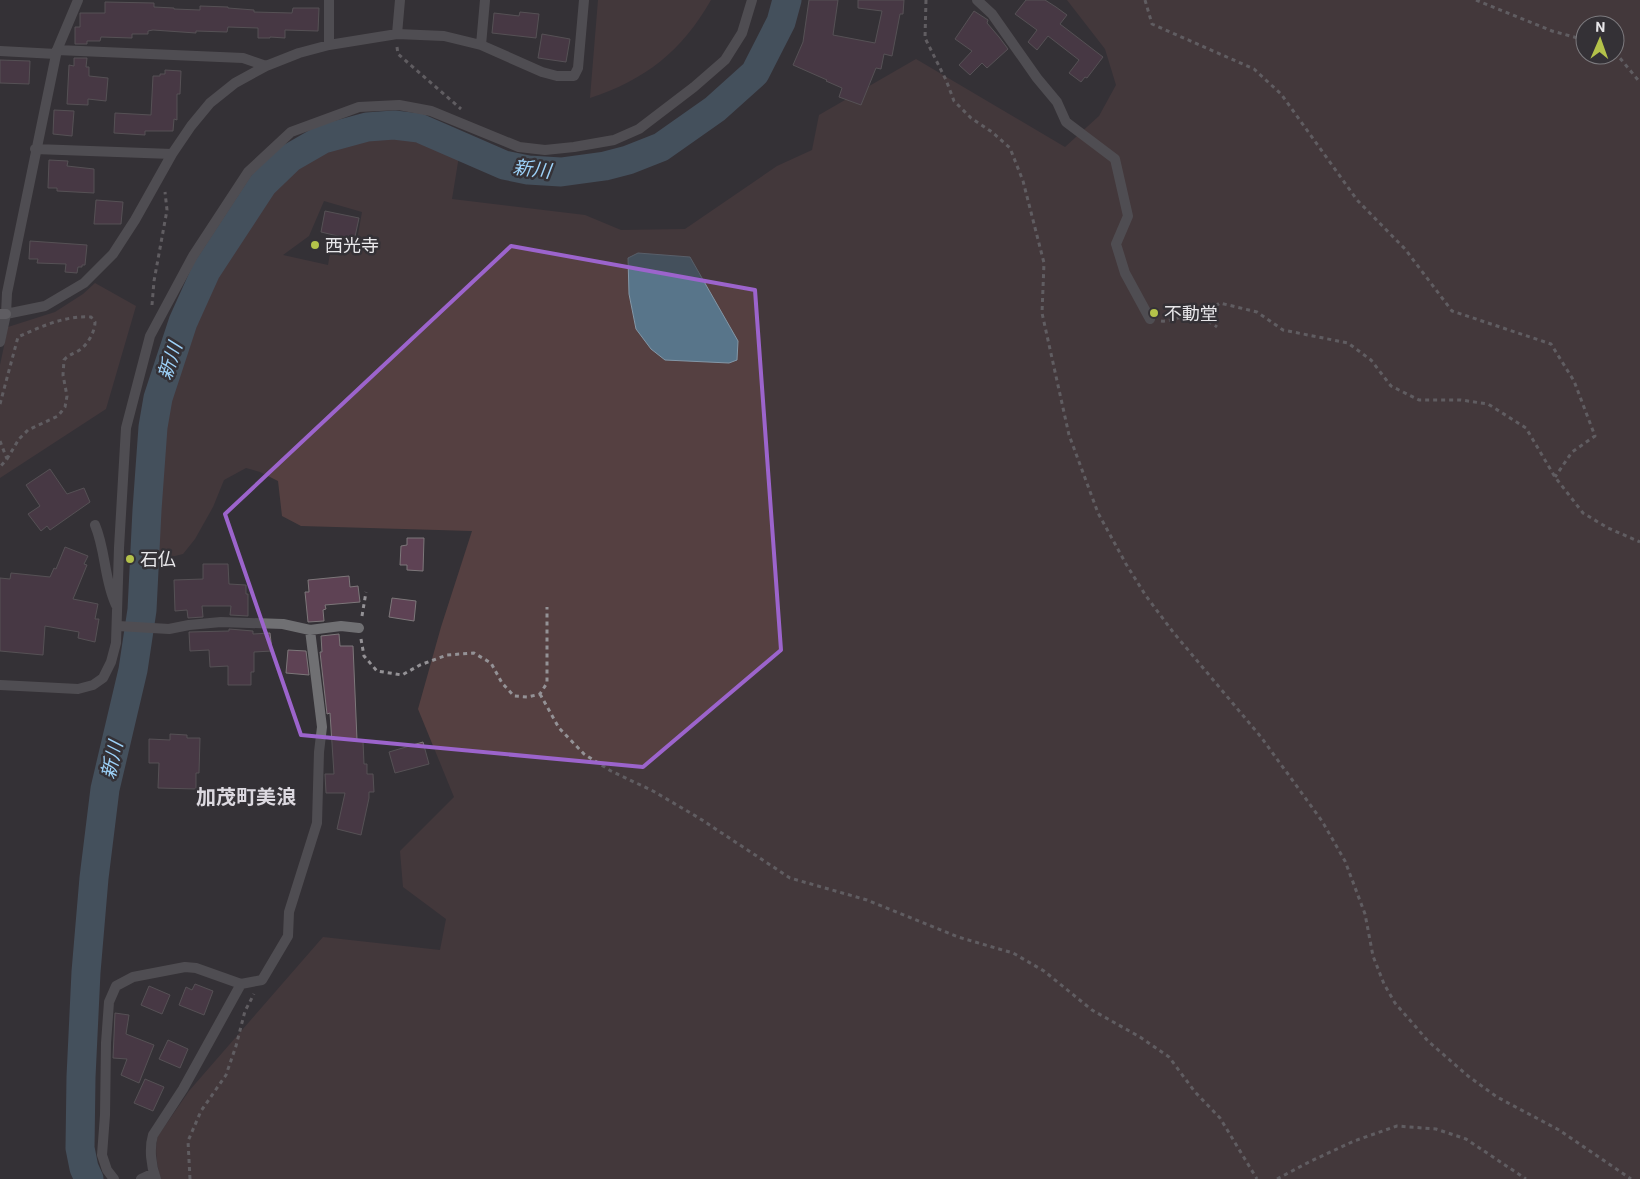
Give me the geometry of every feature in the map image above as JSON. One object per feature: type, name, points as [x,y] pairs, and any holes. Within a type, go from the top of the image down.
[{"type":"street","points":[[1,337],[7,293],[56,52],[78,0]]},
{"type":"street","points":[[329,0],[329,45]]},
{"type":"street","points":[[397,34],[400,0]]},
{"type":"street","points":[[481,45],[485,0]]},
{"type":"street","points":[[3,314],[45,306],[84,283],[113,254],[135,220],[172,154],[210,103],[235,83],[266,66],[299,53],[329,45],[397,34],[444,36],[481,45],[542,72],[557,76],[574,76],[578,68],[584,0]]},
{"type":"street","points":[[0,684],[70,689],[93,685],[103,678],[111,662],[120,626],[117,608],[126,428],[150,336],[193,256],[248,172],[291,132],[359,107],[399,105],[431,111],[519,147],[545,150],[614,140],[639,129],[694,87],[725,60],[742,33],[752,0]]},
{"type":"street","points":[[977,0],[992,14],[1037,78],[1057,102],[1066,122],[1115,159],[1128,216],[1116,244],[1125,273],[1150,319]]},
{"type":"street","points":[[0,52],[243,58],[266,66]]},
{"type":"street","points":[[35,148],[172,154]]},
{"type":"street","points":[[95,525],[102,544],[110,593],[117,608]]},
{"type":"street","points":[[120,626],[169,630],[189,625],[221,622],[282,624],[310,630],[341,626],[359,628]]},
{"type":"street","points":[[114,1179],[107,1170],[102,1155],[109,1002],[116,986],[133,977],[185,967],[196,968],[241,984],[262,980],[288,936],[289,912],[317,823],[319,752],[322,726],[310,630]]},
{"type":"street","points":[[142,1179],[155,1176],[152,1158],[153,1135],[183,1089],[241,984]]},
{"type":"path","points":[[926,0],[925,38],[946,80],[954,101],[971,118],[992,132],[1010,148],[1023,181],[1044,263],[1042,313],[1069,435],[1098,513],[1126,564],[1146,596],[1173,632],[1262,738],[1322,821],[1345,861],[1365,914],[1373,956],[1384,984],[1395,1003],[1428,1040],[1468,1076],[1497,1097],[1559,1130],[1632,1179]]},
{"type":"path","points":[[1145,0],[1152,24],[1254,69],[1281,94],[1357,200],[1405,249],[1452,312],[1551,344],[1574,381],[1595,436],[1572,452],[1555,478]]},
{"type":"path","points":[[1476,0],[1552,31],[1575,37]]},
{"type":"path","points":[[397,34],[398,54],[465,112]]},
{"type":"path","points":[[1625,64],[1640,80]]},
{"type":"path","points":[[151,308],[167,210],[164,189]]},
{"type":"path","points":[[1195,318],[1220,303],[1257,312],[1283,330],[1348,343],[1370,360],[1391,386],[1419,400],[1461,400],[1488,404],[1526,428],[1555,478],[1583,514],[1608,528],[1640,542]]},
{"type":"path","points":[[0,467],[19,439],[28,430],[58,416],[65,407],[67,396],[64,381],[64,360],[85,345],[95,326],[95,322],[90,317],[68,320],[18,337],[1,337]]},
{"type":"path","points":[[1150,319],[1165,322],[1186,317],[1195,318],[1207,320],[1217,327]]},
{"type":"path","points":[[0,404],[18,337]]},
{"type":"path","points":[[0,442],[7,459]]},
{"type":"path","points":[[366,592],[359,628],[364,656],[376,671],[402,675],[420,665],[447,655],[474,653],[491,663],[502,683],[514,696],[528,697],[540,694],[547,683],[547,606]]},
{"type":"path","points":[[540,694],[559,728],[584,754],[611,771],[653,791],[699,818],[790,878],[867,900],[958,937],[1013,954],[1044,971],[1092,1010],[1140,1037],[1169,1057],[1195,1092],[1220,1118],[1257,1179]]},
{"type":"path","points":[[190,1179],[188,1141],[201,1111],[226,1075],[236,1046],[244,1011],[262,980]]},
{"type":"path","points":[[1276,1179],[1354,1141],[1397,1126],[1436,1128],[1466,1139],[1526,1179]]},
{"type":"highlighted area","points":[[511,246],[755,290],[781,650],[643,767],[301,735],[225,514]]},
{"type":"shaded area","points":[[598,0],[711,0],[688,34],[660,61],[645,73],[628,82],[590,98]]},
{"type":"shaded area","points":[[1067,0],[1640,0],[1640,1179],[161,1179],[156,1158],[158,1136],[189,1091],[323,937],[440,950],[446,919],[403,887],[400,851],[454,797],[418,709],[441,627],[472,531],[301,526],[282,516],[278,481],[260,472],[246,468],[224,480],[213,507],[195,539],[183,554],[167,558],[149,541],[159,411],[173,360],[198,300],[243,221],[295,159],[341,142],[410,135],[459,156],[452,199],[585,215],[621,230],[685,229],[777,166],[812,150],[819,115],[916,59],[1065,147],[1099,116],[1116,85],[1105,49]],"holes":[[[324,201],[362,212],[355,251],[331,248],[328,265],[283,255],[309,236]]]},
{"type":"shaded area","points":[[95,283],[136,306],[106,409],[0,478],[0,365],[8,327],[55,312],[83,294]]},
{"type":"water","points":[[638,253],[690,257],[738,341],[737,360],[729,363],[665,360],[651,349],[636,329],[629,294],[628,258]]},
{"type":"building","points":[[809,0],[838,0],[833,35],[875,43],[882,11],[858,8],[858,0],[904,0],[903,14],[900,14],[892,56],[884,54],[881,69],[876,68],[861,105],[839,97],[842,88],[793,65],[803,42]]},
{"type":"building","points":[[1026,0],[1045,0],[1067,15],[1060,24],[1103,57],[1087,78],[1085,77],[1081,82],[1069,73],[1079,60],[1048,36],[1037,50],[1028,42],[1037,30],[1015,14]]},
{"type":"building","points":[[105,2],[154,3],[154,7],[174,9],[200,10],[200,6],[228,7],[254,10],[254,12],[292,13],[293,8],[319,8],[318,31],[285,30],[285,38],[258,38],[258,28],[228,27],[227,32],[196,31],[196,33],[153,30],[148,31],[148,34],[132,34],[132,38],[101,37],[100,41],[87,41],[87,44],[75,44],[75,27],[80,27],[80,13],[105,13]]},
{"type":"building","points":[[974,11],[988,20],[987,23],[1008,49],[987,68],[982,63],[970,75],[959,65],[972,51],[955,39]]},
{"type":"building","points":[[520,12],[539,14],[536,38],[492,33],[494,13],[519,16]]},
{"type":"building","points":[[542,34],[570,39],[566,62],[538,58]]},
{"type":"building","points":[[74,58],[87,58],[86,67],[89,67],[89,76],[108,78],[106,101],[88,99],[88,105],[67,104],[69,65],[74,66]]},
{"type":"building","points":[[0,60],[30,61],[29,84],[0,83]]},
{"type":"building","points":[[165,70],[181,71],[180,94],[177,94],[177,120],[174,119],[173,131],[145,131],[145,135],[114,133],[115,113],[151,115],[153,76],[165,74]]},
{"type":"building","points":[[54,110],[74,111],[72,136],[53,134]]},
{"type":"building","points":[[49,160],[68,161],[67,166],[94,169],[94,193],[57,191],[57,188],[48,188]]},
{"type":"building","points":[[96,200],[123,202],[121,224],[94,224]]},
{"type":"building","points":[[325,211],[359,218],[353,246],[341,244],[342,237],[321,232]]},
{"type":"building","points":[[30,241],[87,245],[85,265],[78,267],[77,273],[65,272],[66,264],[37,263],[38,259],[29,259]]},
{"type":"building","points":[[50,469],[67,494],[84,488],[90,502],[50,530],[47,526],[41,531],[28,514],[40,506],[26,485]]},
{"type":"building","points":[[407,538],[424,538],[423,571],[407,570],[407,565],[400,565],[401,546],[407,545]]},
{"type":"building","points":[[65,547],[88,556],[84,564],[87,565],[73,599],[98,604],[95,619],[99,619],[95,642],[78,638],[79,632],[45,626],[43,655],[0,651],[0,578],[10,579],[11,573],[50,577],[54,568],[56,569]]},
{"type":"building","points":[[203,564],[228,564],[229,584],[246,585],[248,616],[230,615],[231,606],[202,606],[203,617],[188,618],[187,610],[175,611],[174,580],[203,579]]},
{"type":"building","points":[[349,576],[350,587],[358,586],[360,602],[325,605],[326,609],[323,610],[324,621],[308,622],[305,592],[309,592],[308,580]]},
{"type":"building","points":[[392,598],[416,601],[414,621],[389,617]]},
{"type":"building","points":[[229,629],[253,631],[253,634],[270,633],[272,651],[254,652],[254,672],[251,672],[251,685],[228,685],[228,666],[210,667],[209,650],[190,651],[189,632],[229,631]]},
{"type":"building","points":[[339,634],[340,646],[353,646],[357,740],[363,741],[364,764],[367,764],[367,774],[373,774],[374,792],[369,792],[361,835],[337,829],[345,793],[326,793],[325,774],[334,774],[330,713],[327,714],[320,652],[322,652],[321,636]]},
{"type":"building","points":[[288,650],[306,651],[309,675],[286,673]]},
{"type":"building","points":[[170,734],[187,735],[187,738],[200,738],[199,773],[196,773],[196,789],[158,788],[159,763],[149,763],[149,739],[170,740]]},
{"type":"building","points":[[423,742],[429,764],[395,773],[389,752]]},
{"type":"building","points":[[195,984],[213,991],[204,1015],[179,1005],[186,987],[192,990]]},
{"type":"building","points":[[149,986],[170,995],[162,1014],[141,1005]]},
{"type":"building","points":[[115,1013],[129,1015],[126,1034],[154,1045],[139,1083],[121,1075],[127,1059],[113,1058]]},
{"type":"building","points":[[168,1040],[188,1049],[180,1068],[159,1059]]},
{"type":"building","points":[[145,1079],[164,1087],[153,1111],[134,1103]]},
{"type":"waterway","name":"新川","points":[[89,1179],[84,1168],[80,1148],[81,1077],[86,972],[94,878],[105,789],[133,670],[142,610],[153,427],[158,398],[183,322],[206,271],[263,184],[290,158],[323,139],[367,127],[394,125],[419,128],[504,165],[528,170],[561,172],[605,166],[628,160],[661,147],[715,109],[755,73],[781,22],[787,0]]},
{"type":"place","name":"西光寺","points":[[315,245]]},
{"type":"place","name":"不動堂","points":[[1154,313]]},
{"type":"place","name":"石仏","points":[[130,559]]},
{"type":"district","name":"加茂町美浪","points":[[246,797]]}]
